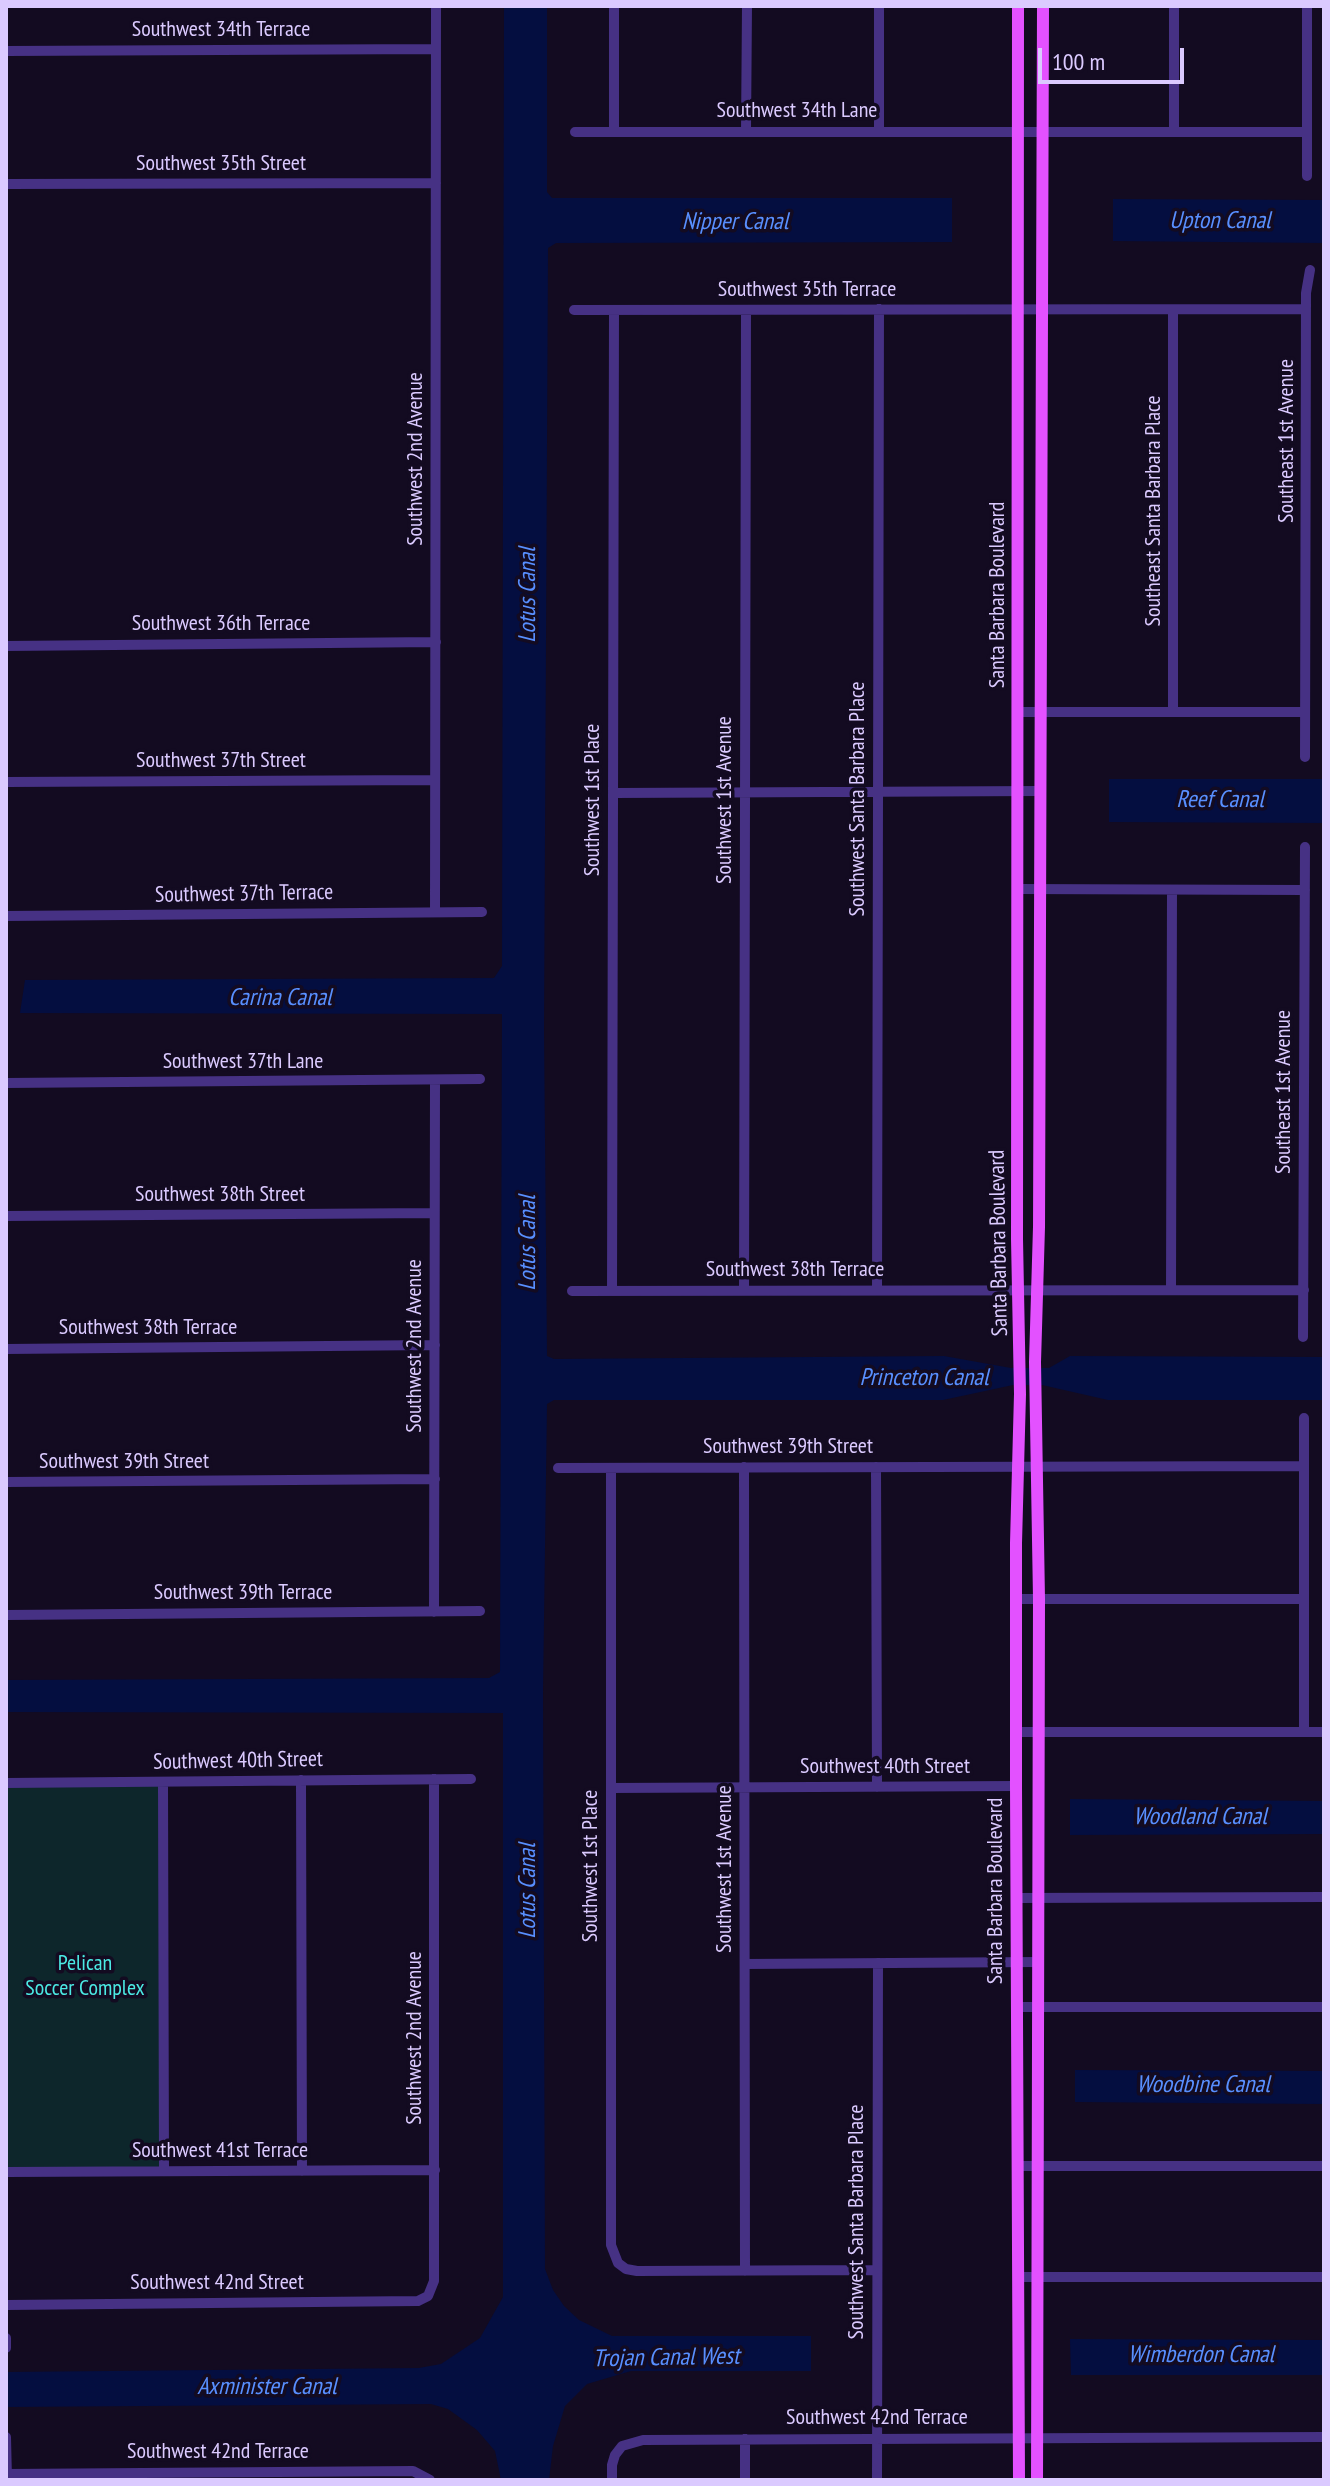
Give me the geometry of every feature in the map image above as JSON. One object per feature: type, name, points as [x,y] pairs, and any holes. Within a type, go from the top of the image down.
[{"type":"main road","name":"Santa Barbara Boulevard","points":[[1018,6],[1017,1077],[1020,1394],[1016,1898],[1019,2480]]},
{"type":"main road","name":"Santa Barbara Boulevard","points":[[1037,2480],[1039,1599],[1035,1362],[1038,1290],[1043,6]]},
{"type":"main road","points":[[1018,509],[1040,508]]},
{"type":"main road","points":[[1017,1077],[1039,1077]]},
{"type":"street","name":"Southwest 2nd Avenue","points":[[435,912],[436,6]]},
{"type":"street","points":[[614,6],[614,132]]},
{"type":"street","points":[[746,131],[747,6]]},
{"type":"street","points":[[879,6],[879,131]]},
{"type":"street","points":[[1174,6],[1174,132]]},
{"type":"street","points":[[1307,6],[1307,176]]},
{"type":"street","name":"Southwest 34th Terrace","points":[[6,51],[436,49]]},
{"type":"street","name":"Southwest 34th Lane","points":[[575,132],[1306,132]]},
{"type":"street","name":"Southwest 35th Street","points":[[6,184],[436,183]]},
{"type":"street","name":"Southeast 1st Avenue","points":[[1305,757],[1306,309],[1310,270]]},
{"type":"street","name":"Southwest Santa Barbara Place","points":[[877,1290],[879,309]]},
{"type":"street","name":"Southwest 35th Terrace","points":[[574,310],[1306,309]]},
{"type":"street","name":"Southwest 1st Place","points":[[612,1290],[614,310]]},
{"type":"street","name":"Southwest 1st Avenue","points":[[744,1290],[746,310]]},
{"type":"street","name":"Southeast Santa Barbara Place","points":[[1173,311],[1173,712]]},
{"type":"street","name":"Southwest 36th Terrace","points":[[6,646],[436,642]]},
{"type":"street","points":[[1018,712],[1305,712]]},
{"type":"street","name":"Southwest 37th Street","points":[[6,782],[435,780]]},
{"type":"street","points":[[614,793],[1040,791]]},
{"type":"street","name":"Southeast 1st Avenue","points":[[1303,1337],[1305,847]]},
{"type":"street","points":[[1017,889],[1305,890]]},
{"type":"street","points":[[1171,1289],[1172,890]]},
{"type":"street","name":"Southwest 37th Terrace","points":[[6,916],[482,912]]},
{"type":"street","name":"Southwest 37th Lane","points":[[6,1083],[480,1079]]},
{"type":"street","name":"Southwest 2nd Avenue","points":[[434,1612],[435,1081]]},
{"type":"street","name":"Southwest 38th Street","points":[[6,1216],[434,1213]]},
{"type":"street","name":"Southwest 38th Terrace","points":[[572,1291],[1304,1290]]},
{"type":"street","name":"Southwest 38th Terrace","points":[[6,1349],[435,1345]]},
{"type":"street","points":[[1304,1418],[1304,1732]]},
{"type":"street","name":"Southwest 39th Street","points":[[558,1468],[1304,1466]]},
{"type":"street","name":"Southwest 1st Avenue","points":[[744,1467],[745,2271]]},
{"type":"street","points":[[876,1467],[877,1787]]},
{"type":"street","name":"Southwest 1st Place","points":[[611,1468],[611,2245],[618,2263],[626,2269],[745,2271]]},
{"type":"street","name":"Southwest 39th Street","points":[[6,1482],[435,1479]]},
{"type":"street","points":[[1016,1599],[1304,1599]]},
{"type":"street","name":"Southwest 39th Terrace","points":[[6,1615],[480,1611]]},
{"type":"street","points":[[1016,1732],[1324,1732]]},
{"type":"street","name":"Southwest 2nd Avenue","points":[[428,2296],[434,2281],[434,1779]]},
{"type":"street","name":"Southwest 40th Street","points":[[6,1783],[471,1779]]},
{"type":"street","points":[[301,1780],[302,2171]]},
{"type":"street","points":[[163,1782],[164,2171]]},
{"type":"street","name":"Southwest 40th Street","points":[[611,1788],[1016,1786]]},
{"type":"street","points":[[1016,1898],[1324,1897]]},
{"type":"street","points":[[745,1964],[1038,1962]]},
{"type":"street","name":"Southwest Santa Barbara Place","points":[[877,2480],[878,1963]]},
{"type":"street","points":[[1017,2007],[1324,2007]]},
{"type":"street","points":[[1018,2166],[1324,2166]]},
{"type":"street","name":"Southwest 41st Terrace","points":[[6,2172],[435,2170]]},
{"type":"street","points":[[745,2271],[877,2270]]},
{"type":"street","points":[[1019,2277],[1324,2277]]},
{"type":"street","name":"Southwest 42nd Street","points":[[6,2305],[418,2301],[428,2296]]},
{"type":"street","points":[[6,2338],[6,2348]]},
{"type":"street","points":[[6,2437],[7,2477]]},
{"type":"street","name":"Southwest 42nd Terrace","points":[[612,2480],[612,2465],[622,2446],[643,2440],[1324,2437]]},
{"type":"street","points":[[745,2439],[745,2480]]},
{"type":"street","name":"Southwest 42nd Terrace","points":[[7,2477],[413,2471],[429,2479]]},
{"type":"green space","name":"Pelican Soccer Complex","points":[[163,1782],[164,2171],[6,2171],[6,1783]]},
{"type":"water","points":[[504,6],[547,6],[547,192],[552,198],[952,198],[952,242],[556,243],[548,248],[544,1030],[547,1356],[554,1359],[944,1356],[1011,1368],[1049,1368],[1070,1356],[1324,1357],[1324,1400],[1108,1400],[1042,1385],[1013,1385],[943,1400],[554,1400],[547,1404],[543,1691],[545,2269],[553,2290],[564,2306],[579,2320],[612,2336],[811,2336],[811,2371],[631,2371],[587,2384],[565,2406],[553,2446],[549,2480],[501,2480],[495,2451],[477,2430],[448,2409],[431,2404],[6,2407],[6,2372],[419,2368],[441,2364],[480,2338],[503,2297],[503,1713],[6,1712],[6,1680],[489,1678],[500,1672],[502,1014],[20,1013],[25,980],[494,978],[502,966]]},
{"type":"water","name":"Upton Canal","points":[[1113,199],[1324,200],[1324,243],[1113,241]]},
{"type":"water","name":"Reef Canal","points":[[1109,779],[1324,779],[1324,823],[1109,822]]},
{"type":"water","name":"Woodland Canal","points":[[1070,1799],[1324,1801],[1324,1834],[1070,1835]]},
{"type":"water","name":"Woodbine Canal","points":[[1075,2070],[1324,2071],[1324,2104],[1075,2102]]},
{"type":"water","name":"Wimberdon Canal","points":[[1070,2339],[1324,2340],[1324,2375],[1071,2375]]},
{"type":"water label","name":"Nipper Canal","points":[[735,222]]},
{"type":"water label","name":"Lotus Canal","points":[[528,595]]},
{"type":"water label","name":"Carina Canal","points":[[280,998]]},
{"type":"water label","name":"Lotus Canal","points":[[528,1243]]},
{"type":"water label","name":"Princeton Canal","points":[[924,1378]]},
{"type":"water label","name":"Lotus Canal","points":[[528,1891]]},
{"type":"water label","name":"Trojan Canal West","points":[[666,2358]]},
{"type":"water label","name":"Axminister Canal","points":[[267,2387]]}]
